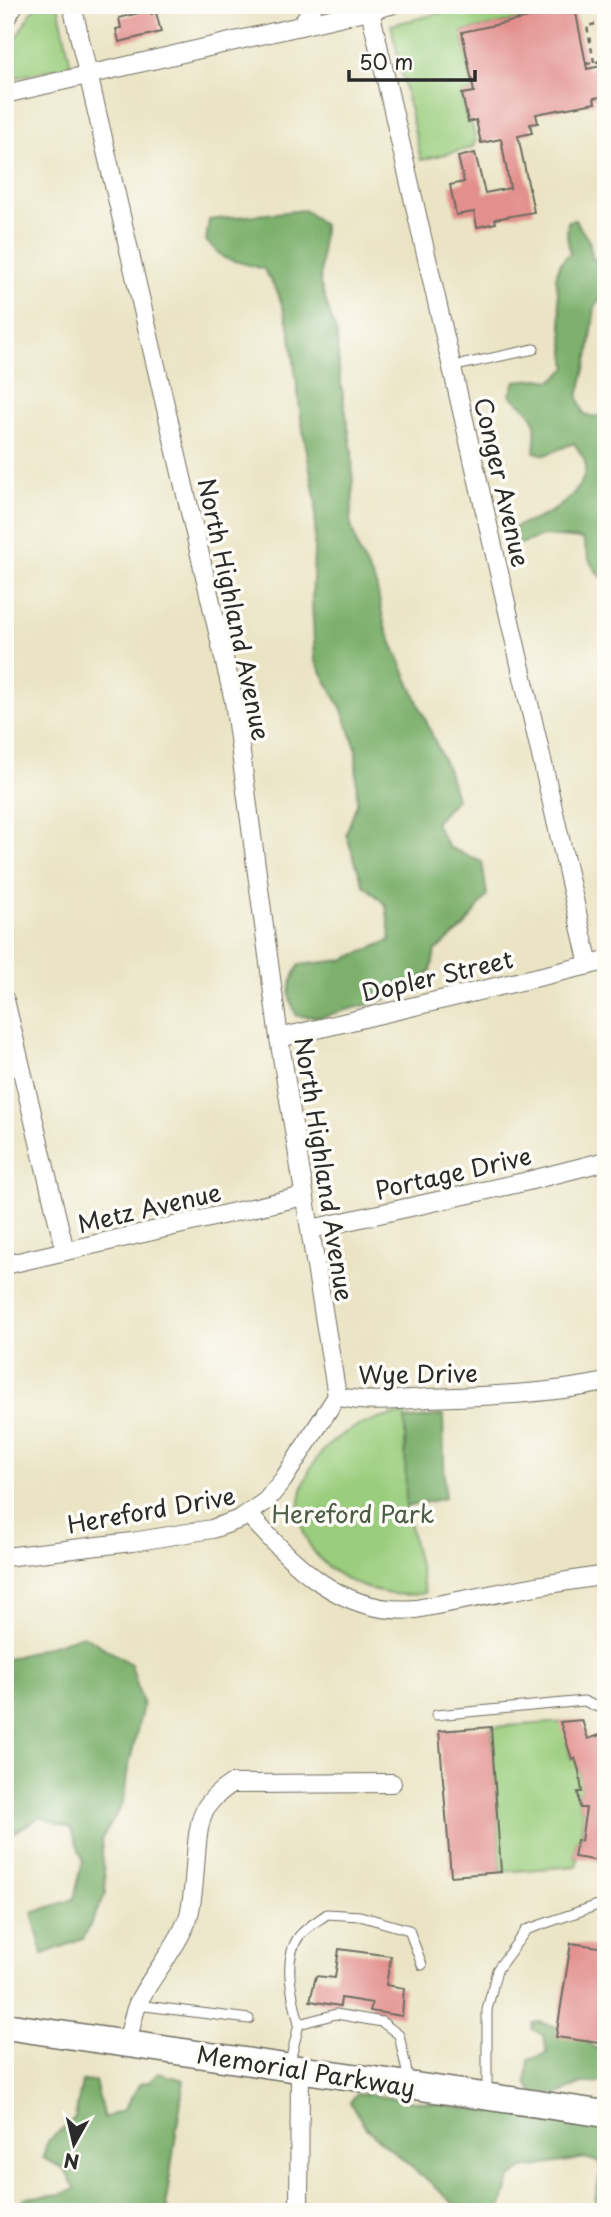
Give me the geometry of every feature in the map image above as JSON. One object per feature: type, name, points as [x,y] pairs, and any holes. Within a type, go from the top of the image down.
[{"type":"main road","name":"Memorial Parkway","points":[[5,2026],[606,2114]]},
{"type":"street","points":[[5,20],[14,5]]},
{"type":"street","name":"North Highland Avenue","points":[[72,5],[234,701],[279,1038],[337,1396]]},
{"type":"street","points":[[301,26],[314,5]]},
{"type":"street","points":[[5,94],[391,5]]},
{"type":"street","name":"Conger Avenue","points":[[370,10],[451,367],[597,963]]},
{"type":"street","name":"Dopler Street","points":[[279,1038],[597,963]]},
{"type":"street","points":[[5,1000],[65,1251]]},
{"type":"street","name":"Portage Drive","points":[[311,1229],[606,1161]]},
{"type":"street","name":"Metz Avenue","points":[[5,1265],[304,1196]]},
{"type":"street","name":"Wye Drive","points":[[248,1515],[266,1501],[283,1480],[337,1396],[376,1400],[478,1396],[576,1388],[606,1382]]},
{"type":"street","name":"Hereford Drive","points":[[5,1557],[132,1542],[212,1529],[248,1515],[321,1584],[343,1597],[377,1609],[416,1609],[606,1575]]},
{"type":"street","points":[[127,2044],[137,2005],[167,1958],[188,1917],[195,1884],[200,1826],[205,1808],[216,1795],[231,1784],[392,1783]]},
{"type":"street","points":[[294,2069],[299,2212]]},
{"type":"lane","points":[[451,367],[534,349]]},
{"type":"lane","points":[[436,1715],[584,1701],[606,1712]]},
{"type":"lane","points":[[487,2097],[487,2010],[497,1970],[526,1930],[597,1905],[606,1905]]},
{"type":"lane","points":[[294,2069],[299,2024],[292,1990],[290,1960],[300,1935],[327,1914],[360,1916],[409,1930],[422,1965]]},
{"type":"lane","points":[[137,2005],[249,2019]]},
{"type":"lane","points":[[299,2024],[336,2014],[382,2022],[399,2035],[410,2086]]},
{"type":"path","points":[[516,5],[519,25]]},
{"type":"path","points":[[594,62],[587,26],[606,22]]},
{"type":"path","points":[[586,64],[606,60]]},
{"type":"green space","points":[[36,5],[58,5],[71,65],[5,80],[5,56]]},
{"type":"green space","points":[[474,5],[584,5],[462,32],[474,92],[462,95],[468,122],[472,124],[476,141],[471,148],[421,160],[391,25]]},
{"type":"green space","points":[[305,210],[323,225],[320,283],[337,336],[339,371],[352,451],[353,496],[350,521],[359,552],[376,584],[385,627],[448,771],[456,799],[435,823],[448,847],[482,862],[487,895],[465,926],[435,951],[431,971],[402,995],[321,1017],[297,1016],[293,1008],[289,990],[299,965],[343,960],[391,940],[386,905],[363,884],[346,834],[357,803],[356,748],[342,710],[315,660],[312,602],[316,503],[301,418],[290,330],[278,293],[264,269],[224,258],[206,241],[209,220]]},
{"type":"green space","points":[[575,220],[589,241],[593,260],[606,257],[606,287],[595,307],[589,353],[578,397],[584,414],[593,417],[606,414],[606,580],[593,567],[583,539],[543,536],[506,549],[504,534],[558,507],[573,494],[583,479],[585,462],[574,443],[545,455],[534,452],[534,419],[510,395],[515,381],[552,381],[567,368],[556,276],[561,262],[570,253],[568,221]]},
{"type":"green space","name":"Hereford Park","points":[[405,1414],[406,1507],[425,1593],[405,1595],[367,1588],[348,1580],[329,1567],[314,1552],[305,1535],[300,1517],[300,1498],[316,1460],[331,1443],[366,1423]]},
{"type":"green space","points":[[443,1415],[445,1498],[406,1507],[405,1420]]},
{"type":"green space","points":[[83,1635],[131,1664],[143,1705],[127,1774],[124,1801],[101,1840],[106,1893],[83,1939],[43,1954],[32,1913],[74,1899],[83,1860],[71,1828],[40,1817],[5,1838],[5,1660]]},
{"type":"green space","points":[[581,1721],[573,1740],[567,1743],[571,1759],[575,1758],[582,1792],[578,1792],[580,1807],[583,1808],[581,1841],[577,1840],[574,1857],[578,1858],[576,1866],[501,1872],[491,1727]]},
{"type":"green space","points":[[540,2022],[580,2034],[595,2048],[606,2049],[606,2083],[582,2083],[559,2094],[535,2094],[526,2083],[529,2060],[547,2053],[544,2036],[532,2029],[533,2023]]},
{"type":"green space","points":[[158,2073],[184,2080],[166,2202],[168,2212],[29,2212],[23,2198],[61,2194],[76,2189],[63,2168],[43,2158],[47,2142],[75,2118],[82,2082],[95,2081],[104,2118],[124,2110],[140,2083],[149,2082]]},
{"type":"green space","points":[[357,2093],[606,2127],[606,2212],[601,2212],[594,2206],[602,2163],[585,2158],[523,2169],[510,2179],[500,2212],[460,2212],[451,2201],[366,2128],[350,2102]]},
{"type":"building","points":[[575,8],[587,69],[606,65],[606,96],[594,98],[595,103],[536,114],[538,123],[530,124],[532,133],[518,136],[534,212],[495,219],[496,223],[477,227],[474,212],[456,215],[450,185],[464,182],[458,157],[475,153],[485,193],[510,188],[501,139],[481,143],[476,120],[468,122],[462,94],[474,92],[462,32]]},
{"type":"building","points":[[150,10],[151,14],[156,12],[161,32],[119,42],[116,29],[121,28],[119,18]]},
{"type":"building","points":[[582,1720],[588,1739],[606,1733],[606,1862],[574,1857],[577,1840],[581,1841],[586,1808],[580,1808],[578,1792],[582,1792],[579,1771],[575,1758],[572,1759],[560,1722]]},
{"type":"building","points":[[491,1727],[501,1872],[451,1876],[439,1731]]},
{"type":"building","points":[[571,1943],[606,1948],[606,2044],[556,2037]]},
{"type":"building","points":[[339,1949],[391,1956],[386,1985],[404,1988],[402,2016],[370,2011],[372,2003],[341,1998],[340,2006],[310,2001],[316,1976],[335,1978]]}]
